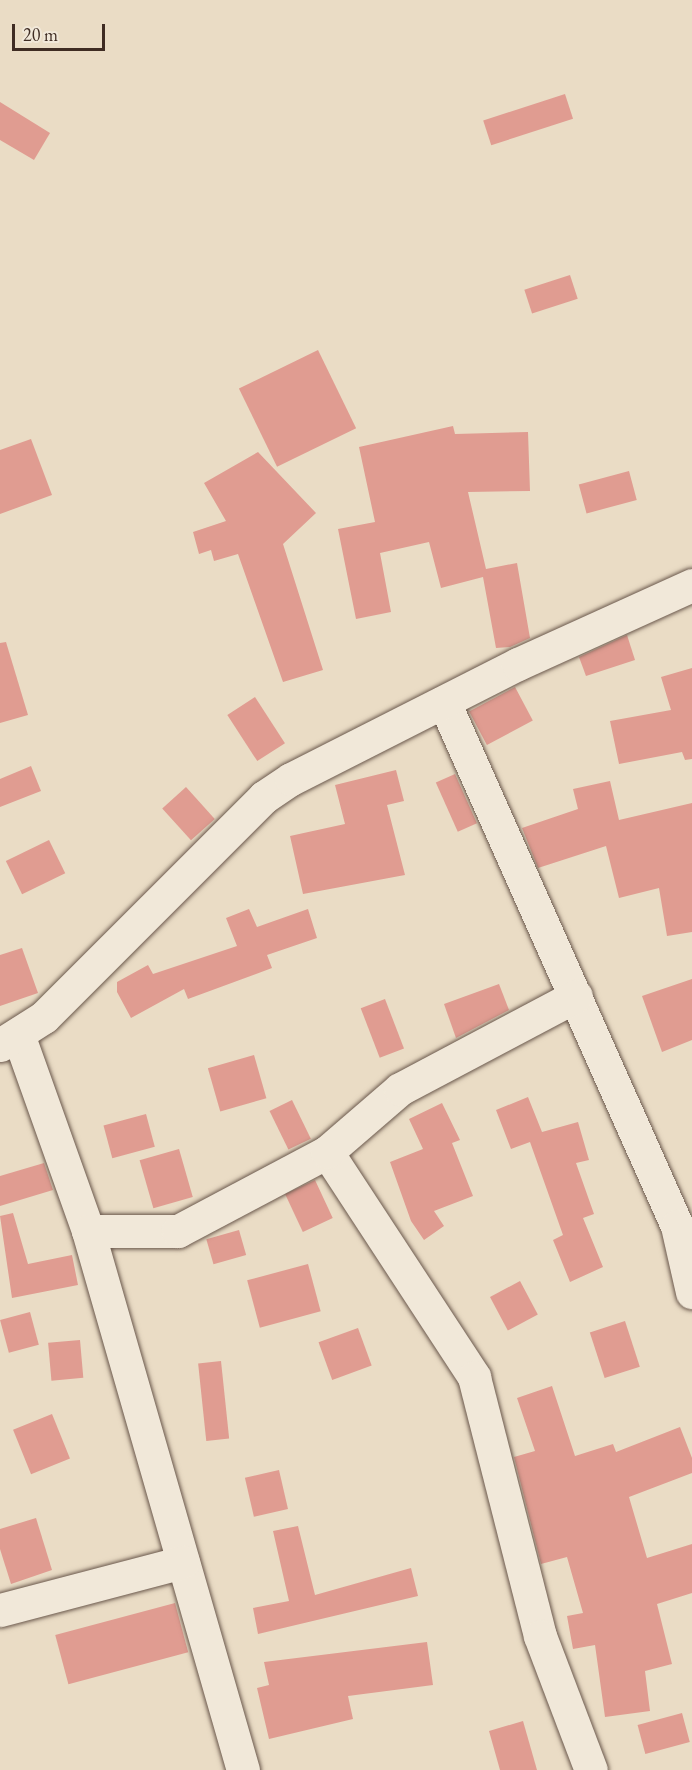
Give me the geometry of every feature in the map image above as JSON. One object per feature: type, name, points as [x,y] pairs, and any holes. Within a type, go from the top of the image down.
[{"type":"street","points":[[243,1770],[88,1232],[9,1041],[44,1017],[264,797],[291,779],[444,702],[692,585]]},
{"type":"street","points":[[444,702],[676,1226],[692,1292]]},
{"type":"street","points":[[88,1232],[178,1231],[327,1152],[400,1089],[576,996]]},
{"type":"street","points":[[327,1152],[474,1377],[540,1636],[591,1770]]},
{"type":"street","points":[[0,1610],[183,1562]]},
{"type":"building","points":[[565,94],[573,119],[491,145],[483,121]]},
{"type":"building","points":[[0,102],[50,133],[34,160],[0,140]]},
{"type":"building","points":[[570,275],[578,299],[532,314],[524,290]]},
{"type":"building","points":[[318,350],[356,428],[277,467],[239,389]]},
{"type":"building","points":[[453,426],[455,434],[528,432],[530,491],[468,492],[486,569],[517,563],[530,638],[510,647],[496,648],[483,577],[441,588],[429,542],[380,553],[391,612],[356,619],[338,529],[375,522],[359,447]]},
{"type":"building","points":[[31,439],[52,495],[0,514],[0,450]]},
{"type":"building","points":[[258,452],[316,513],[283,544],[323,670],[283,682],[238,554],[214,561],[211,550],[199,554],[193,532],[226,521],[204,483]]},
{"type":"building","points":[[629,471],[637,500],[587,513],[579,484]]},
{"type":"building","points":[[627,635],[635,660],[586,676],[579,657]]},
{"type":"building","points":[[6,642],[28,715],[0,723],[0,643]]},
{"type":"building","points":[[692,668],[692,759],[685,760],[682,752],[619,764],[610,721],[671,710],[661,677]]},
{"type":"building","points":[[515,687],[533,721],[487,745],[469,711]]},
{"type":"building","points":[[255,697],[285,743],[257,761],[227,715]]},
{"type":"building","points":[[31,766],[41,791],[0,807],[0,779]]},
{"type":"building","points":[[396,770],[404,801],[387,805],[405,875],[303,894],[290,836],[345,824],[335,785]]},
{"type":"building","points":[[455,774],[477,823],[458,832],[436,783]]},
{"type":"building","points":[[610,781],[619,820],[692,803],[692,932],[667,936],[659,888],[619,898],[606,846],[538,868],[522,828],[578,809],[573,789]]},
{"type":"building","points":[[186,787],[215,819],[191,840],[162,808]]},
{"type":"building","points":[[49,840],[65,873],[22,894],[6,861]]},
{"type":"building","points":[[249,909],[257,927],[308,909],[317,938],[267,955],[272,968],[188,999],[184,989],[131,1018],[117,992],[117,982],[148,965],[153,974],[237,946],[226,918]]},
{"type":"building","points":[[22,948],[38,993],[0,1006],[0,955]]},
{"type":"building","points":[[692,979],[692,1040],[662,1052],[642,996]]},
{"type":"building","points":[[499,984],[509,1010],[456,1038],[444,1004]]},
{"type":"building","points":[[385,999],[404,1048],[380,1058],[361,1008]]},
{"type":"building","points":[[254,1055],[266,1098],[220,1111],[208,1068]]},
{"type":"building","points":[[528,1097],[542,1132],[578,1122],[589,1160],[576,1163],[594,1214],[583,1218],[603,1267],[570,1282],[553,1240],[563,1235],[530,1142],[511,1149],[496,1110]]},
{"type":"building","points":[[292,1100],[311,1139],[288,1150],[270,1111]]},
{"type":"building","points":[[442,1103],[460,1140],[452,1143],[473,1196],[434,1211],[444,1226],[424,1240],[411,1221],[390,1162],[423,1149],[409,1119]]},
{"type":"building","points":[[146,1114],[155,1147],[112,1158],[103,1125]]},
{"type":"building","points":[[179,1149],[193,1197],[153,1208],[140,1160]]},
{"type":"building","points":[[44,1163],[53,1190],[0,1206],[0,1176]]},
{"type":"building","points":[[315,1180],[333,1218],[303,1232],[285,1194]]},
{"type":"building","points":[[13,1213],[28,1264],[72,1255],[78,1285],[12,1298],[0,1216]]},
{"type":"building","points":[[239,1230],[246,1255],[213,1264],[206,1239]]},
{"type":"building","points":[[308,1264],[321,1311],[260,1328],[247,1280]]},
{"type":"building","points":[[520,1281],[538,1315],[508,1331],[490,1297]]},
{"type":"building","points":[[30,1312],[39,1345],[9,1353],[0,1320]]},
{"type":"building","points":[[625,1321],[640,1367],[605,1378],[590,1332]]},
{"type":"building","points":[[358,1328],[372,1366],[332,1380],[319,1342]]},
{"type":"building","points":[[80,1340],[83,1378],[51,1381],[48,1343]]},
{"type":"building","points":[[221,1361],[229,1439],[206,1441],[198,1363]]},
{"type":"building","points":[[552,1386],[575,1456],[613,1444],[616,1452],[680,1427],[692,1458],[692,1473],[629,1497],[647,1558],[692,1544],[692,1593],[657,1604],[672,1664],[645,1671],[650,1711],[605,1717],[595,1645],[573,1649],[567,1616],[583,1613],[567,1557],[541,1564],[514,1457],[535,1451],[517,1398]]},
{"type":"building","points":[[52,1414],[70,1459],[31,1474],[13,1430]]},
{"type":"building","points":[[279,1470],[288,1509],[254,1517],[245,1478]]},
{"type":"building","points":[[36,1518],[52,1570],[11,1584],[0,1549],[0,1529]]},
{"type":"building","points":[[298,1526],[315,1595],[411,1568],[418,1596],[258,1634],[253,1608],[289,1601],[273,1531]]},
{"type":"building","points":[[175,1603],[188,1652],[68,1684],[55,1635]]},
{"type":"building","points":[[427,1642],[433,1685],[348,1696],[353,1719],[269,1739],[257,1688],[269,1685],[264,1662]]},
{"type":"building","points":[[682,1713],[690,1742],[645,1754],[638,1725]]},
{"type":"building","points":[[523,1721],[537,1770],[500,1770],[489,1731]]}]
